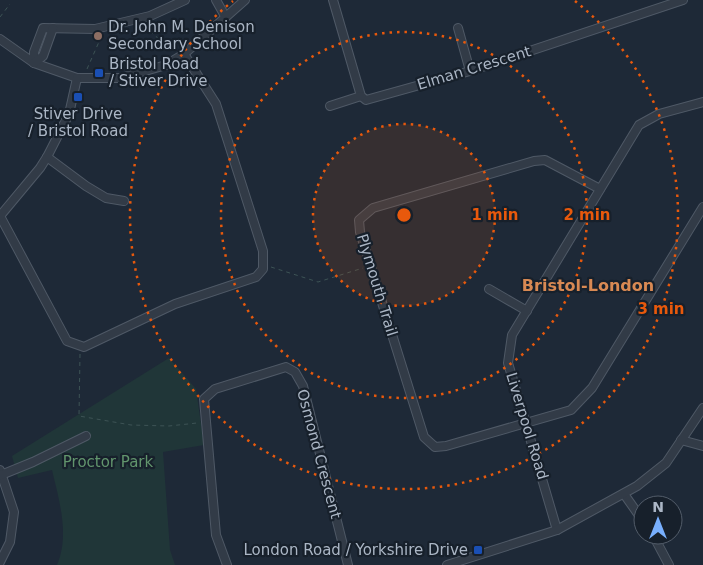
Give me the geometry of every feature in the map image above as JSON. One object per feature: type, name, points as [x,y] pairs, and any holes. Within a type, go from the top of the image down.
[{"type":"street","points":[[34,63],[34,52],[43,28],[95,29],[150,16],[169,4],[185,0]]},
{"type":"street","points":[[216,0],[225,16]]},
{"type":"street","points":[[0,39],[34,63],[77,78],[121,78],[166,66],[184,54],[245,0]]},
{"type":"street","points":[[330,106],[361,96],[333,0]]},
{"type":"street","name":"Elman Crescent","points":[[361,96],[366,100],[470,71],[683,0]]},
{"type":"street","points":[[34,63],[43,56],[53,28]]},
{"type":"street","points":[[458,28],[470,71]]},
{"type":"street","points":[[77,78],[69,114],[47,157],[0,216],[67,341],[84,347],[175,304],[256,277],[263,269],[263,251],[216,104],[184,54]]},
{"type":"street","name":"Liverpool Road","points":[[558,530],[508,363],[512,335],[639,124],[659,114],[703,102]]},
{"type":"street","points":[[47,157],[86,186],[106,198],[124,201]]},
{"type":"street","name":"Plymouth Trail","points":[[600,189],[545,160],[534,161],[373,208],[359,220],[360,232],[424,437],[436,447],[446,446],[571,410],[592,388],[703,207]]},
{"type":"street","points":[[489,289],[528,311]]},
{"type":"street","name":"Osmond Crescent","points":[[227,565],[216,535],[204,399],[215,389],[286,367],[295,372],[303,386],[348,565]]},
{"type":"street","points":[[447,565],[461,563],[558,530],[624,494],[666,463],[703,408]]},
{"type":"street","points":[[0,562],[10,542],[14,512],[1,473],[33,462],[86,436]]},
{"type":"street","points":[[682,440],[703,446]]},
{"type":"street","points":[[624,494],[633,507]]},
{"type":"street","points":[[658,545],[669,565]]},
{"type":"path","points":[[0,17],[10,4]]},
{"type":"path","points":[[136,19],[156,36],[167,51]]},
{"type":"path","points":[[87,68],[105,27]]},
{"type":"path","points":[[263,265],[318,282],[371,266]]},
{"type":"path","points":[[80,346],[79,416],[130,425],[169,426],[207,422]]},
{"type":"green space","name":"Proctor Park","points":[[169,358],[196,389],[204,445],[163,452],[170,550],[175,565],[57,565],[61,554],[63,530],[60,505],[52,470],[18,478],[12,456]]},
{"type":"place","name":"Dr. John M. Denison Secondary School","points":[[98,36]]},
{"type":"place","name":"Bristol Road / Stiver Drive","points":[[99,73]]},
{"type":"place","name":"Stiver Drive / Bristol Road","points":[[78,97]]},
{"type":"place","name":"London Road / Yorkshire Drive","points":[[478,550]]},
{"type":"district","name":"Bristol-London","points":[[588,285]]}]
